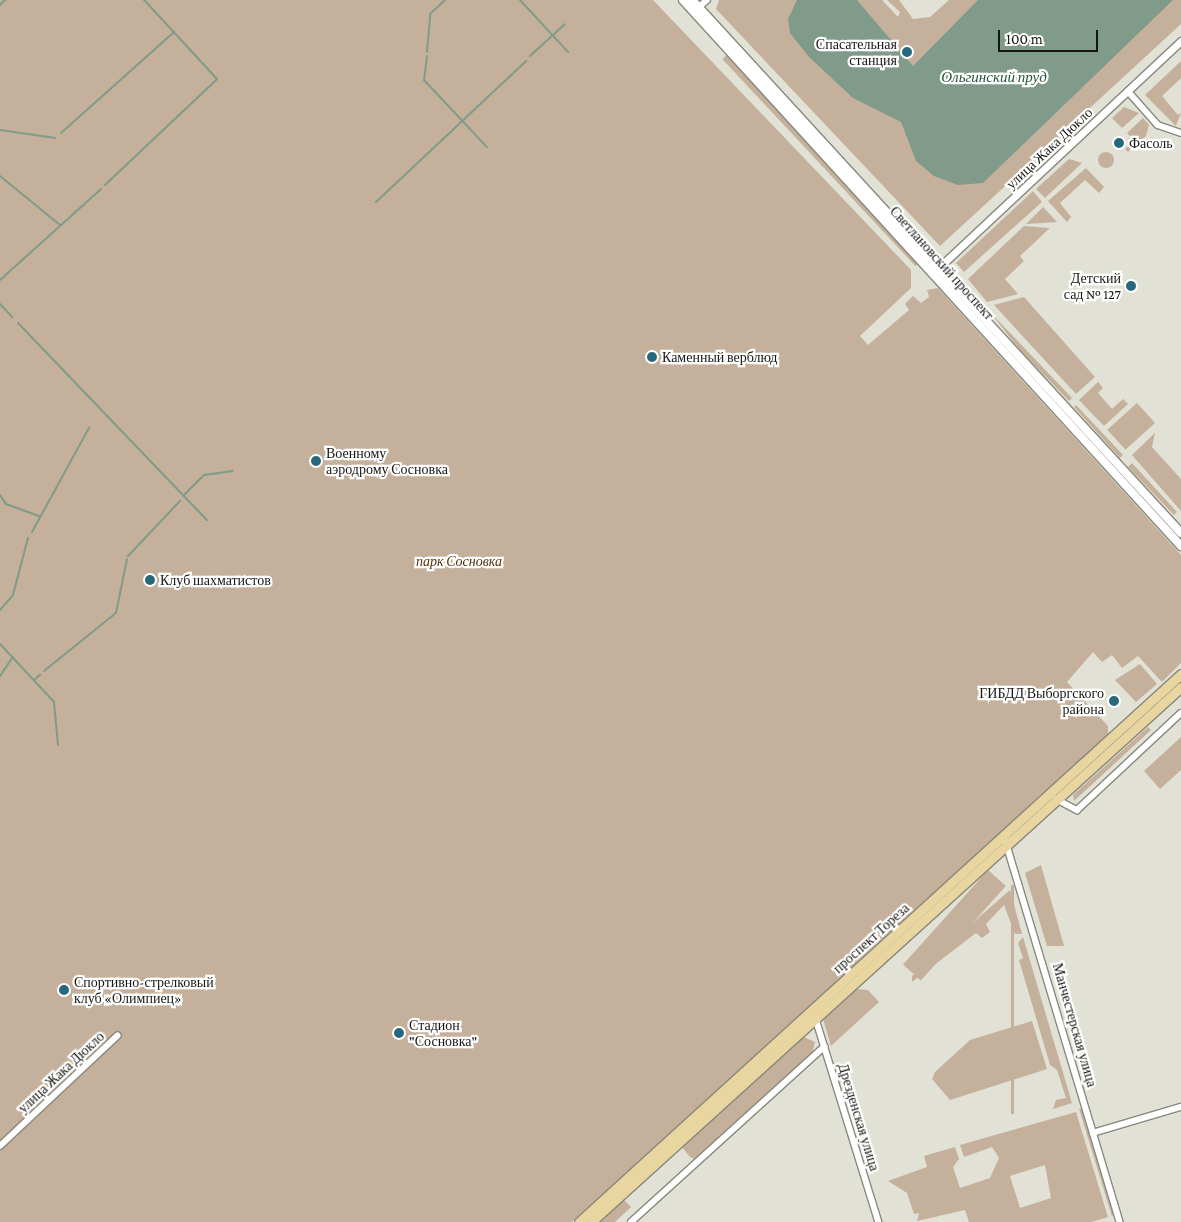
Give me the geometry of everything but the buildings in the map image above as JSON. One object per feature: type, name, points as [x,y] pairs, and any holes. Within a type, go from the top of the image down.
[{"type":"main road","name":"Светлановский проспект","points":[[683,0],[696,10],[1181,533]]},
{"type":"main road","name":"Светлановский проспект","points":[[692,0],[696,10]]},
{"type":"main road","name":"Светлановский проспект","points":[[936,270],[1181,546]]},
{"type":"main road","name":"проспект Тореза","points":[[578,1222],[1181,674]]},
{"type":"main road","name":"проспект Тореза","points":[[591,1222],[1009,845],[1056,799],[1181,687]]},
{"type":"street","points":[[696,10],[707,0]]},
{"type":"street","name":"улица Жака Дюкло","points":[[936,270],[1181,41]]},
{"type":"street","points":[[1128,91],[1158,125],[1181,133]]},
{"type":"street","points":[[1056,799],[1077,810],[1181,713]]},
{"type":"street","name":"Манчестерская улица","points":[[1002,837],[1009,845],[1120,1222]]},
{"type":"street","name":"Дрезденская улица","points":[[816,1019],[879,1222]]},
{"type":"street","name":"улица Жака Дюкло","points":[[0,1146],[117,1036]]},
{"type":"street","points":[[631,1222],[824,1047]]},
{"type":"street","points":[[1093,1133],[1181,1107]]},
{"type":"green space","name":"парк Сосновка","points":[[0,0],[653,0],[911,270],[911,288],[860,336],[868,345],[909,310],[905,304],[913,296],[921,303],[929,297],[927,290],[938,288],[1181,555],[1181,663],[1162,682],[1138,656],[1122,668],[1112,655],[1102,662],[1093,652],[1067,682],[1108,726],[1108,735],[572,1222],[0,1222]]},
{"type":"green space","name":"Ольгинский пруд","points":[[719,0],[882,0],[898,17],[900,12],[887,0],[899,0],[913,19],[930,17],[949,0],[1181,0],[1181,24],[940,246],[716,9]]},
{"type":"green space","points":[[729,53],[922,260],[915,266],[722,59]]},
{"type":"green space","points":[[1181,61],[1181,78],[1162,96],[1178,115],[1181,113],[1176,126],[1145,95]]},
{"type":"green space","points":[[1124,107],[1139,113],[1122,128],[1112,118]]},
{"type":"green space","points":[[1143,118],[1149,125],[1146,136],[1128,152],[1125,149],[1134,141],[1127,133]]},
{"type":"green space","points":[[1106,152],[1112,154],[1114,160],[1112,166],[1106,168],[1100,166],[1098,160],[1100,154]]},
{"type":"green space","points":[[1069,159],[1082,163],[1045,198],[1036,189]]},
{"type":"green space","points":[[1086,168],[1104,187],[1099,193],[1085,180],[1060,203],[1071,217],[1067,222],[1048,201]]},
{"type":"green space","points":[[1033,191],[1042,202],[964,272],[956,263]]},
{"type":"green space","points":[[1043,207],[1057,222],[1026,224]]},
{"type":"green space","points":[[1024,226],[1050,228],[1020,256],[1024,261],[1005,279],[1018,294],[987,302],[968,279]]},
{"type":"green space","points":[[1024,297],[1095,377],[1076,394],[994,305]]},
{"type":"green space","points":[[990,312],[1072,398],[1069,401],[1019,349]]},
{"type":"green space","points":[[1098,382],[1103,388],[1098,393],[1112,409],[1123,399],[1128,404],[1104,426],[1079,400]]},
{"type":"green space","points":[[1137,403],[1155,423],[1125,450],[1107,430]]},
{"type":"green space","points":[[1076,405],[1123,455],[1120,458],[1074,407]]},
{"type":"green space","points":[[1155,433],[1152,447],[1181,479],[1181,511],[1132,455]]},
{"type":"green space","points":[[1132,463],[1177,512],[1174,515],[1128,467]]},
{"type":"green space","points":[[1140,664],[1157,684],[1136,702],[1115,680]]},
{"type":"green space","points":[[1148,727],[1151,730],[1074,801],[1073,795]]},
{"type":"green space","points":[[1181,737],[1181,770],[1160,789],[1144,771]]},
{"type":"green space","points":[[1041,865],[1064,946],[1047,946],[1025,873]]},
{"type":"green space","points":[[988,870],[1006,886],[921,980],[903,964]]},
{"type":"green space","points":[[1011,885],[1014,885],[1014,1114],[1011,1114]]},
{"type":"green space","points":[[1010,890],[1022,934],[1015,934],[1004,905],[986,924],[990,932],[982,938],[976,933],[912,982],[912,976]]},
{"type":"green space","points":[[1023,937],[1072,1103],[1053,1109],[1056,1100],[1066,1098],[1057,1070],[1050,1065],[1019,960],[1023,958],[1018,943]]},
{"type":"green space","points":[[857,989],[868,990],[879,1002],[831,1046],[823,1019]]},
{"type":"green space","points":[[1032,1021],[1047,1069],[950,1100],[932,1079],[935,1072],[970,1040]]},
{"type":"green space","points":[[804,1037],[815,1042],[812,1054],[695,1159],[690,1157],[682,1147]]},
{"type":"green space","points":[[1082,1108],[1115,1215],[1112,1216],[1079,1109]]},
{"type":"green space","points":[[1076,1112],[1108,1217],[1092,1222],[969,1222],[965,1210],[917,1221],[919,1213],[914,1214],[907,1193],[888,1181],[927,1167],[924,1156],[955,1147],[959,1159],[953,1167],[960,1188],[990,1178],[999,1158],[992,1147],[964,1157],[960,1145]],"holes":[[[1045,1165],[1051,1198],[1020,1208],[1010,1176]]]},
{"type":"green space","points":[[624,1200],[631,1207],[615,1222],[599,1222]]},
{"type":"water","name":"Ольгинский пруд","points":[[797,0],[857,0],[913,66],[978,0],[1173,0],[983,183],[958,185],[934,176],[916,161],[901,122],[853,98],[809,57],[790,33],[788,19]]},
{"type":"waterway","points":[[0,5],[5,0]]},
{"type":"waterway","points":[[105,185],[217,79],[144,0]]},
{"type":"waterway","points":[[427,52],[430,14],[445,0]]},
{"type":"waterway","points":[[520,0],[568,52]]},
{"type":"waterway","points":[[530,56],[565,24]]},
{"type":"waterway","points":[[61,133],[174,32]]},
{"type":"waterway","points":[[427,56],[424,80],[487,147]]},
{"type":"waterway","points":[[376,202],[526,61]]},
{"type":"waterway","points":[[0,130],[55,138]]},
{"type":"waterway","points":[[0,176],[60,225]]},
{"type":"waterway","points":[[0,280],[101,189]]},
{"type":"waterway","points":[[0,304],[12,317]]},
{"type":"waterway","points":[[18,323],[207,520]]},
{"type":"waterway","points":[[32,532],[89,428]]},
{"type":"waterway","points":[[183,496],[204,475],[233,471]]},
{"type":"waterway","points":[[0,495],[6,504],[39,516]]},
{"type":"waterway","points":[[128,556],[180,501]]},
{"type":"waterway","points":[[0,610],[13,595],[28,538]]},
{"type":"waterway","points":[[44,671],[116,613],[127,559]]},
{"type":"waterway","points":[[0,644],[54,702],[58,745]]},
{"type":"waterway","points":[[0,676],[13,657]]},
{"type":"waterway","points":[[34,680],[40,675]]},
{"type":"place","name":"Спасательная станция","points":[[907,52]]},
{"type":"place","name":"Фасоль","points":[[1119,143]]},
{"type":"place","name":"Детский сад № 127","points":[[1131,286]]},
{"type":"place","name":"Каменный верблюд","points":[[652,357]]},
{"type":"place","name":"Военному аэродрому Сосновка","points":[[316,461]]},
{"type":"place","name":"Клуб шахматистов","points":[[150,580]]},
{"type":"place","name":"ГИБДД Выборгского района","points":[[1114,701]]},
{"type":"place","name":"Спортивно-стрелковый клуб «Олимпиец»","points":[[64,990]]},
{"type":"place","name":"Стадион \"Сосновка\"","points":[[399,1033]]}]
